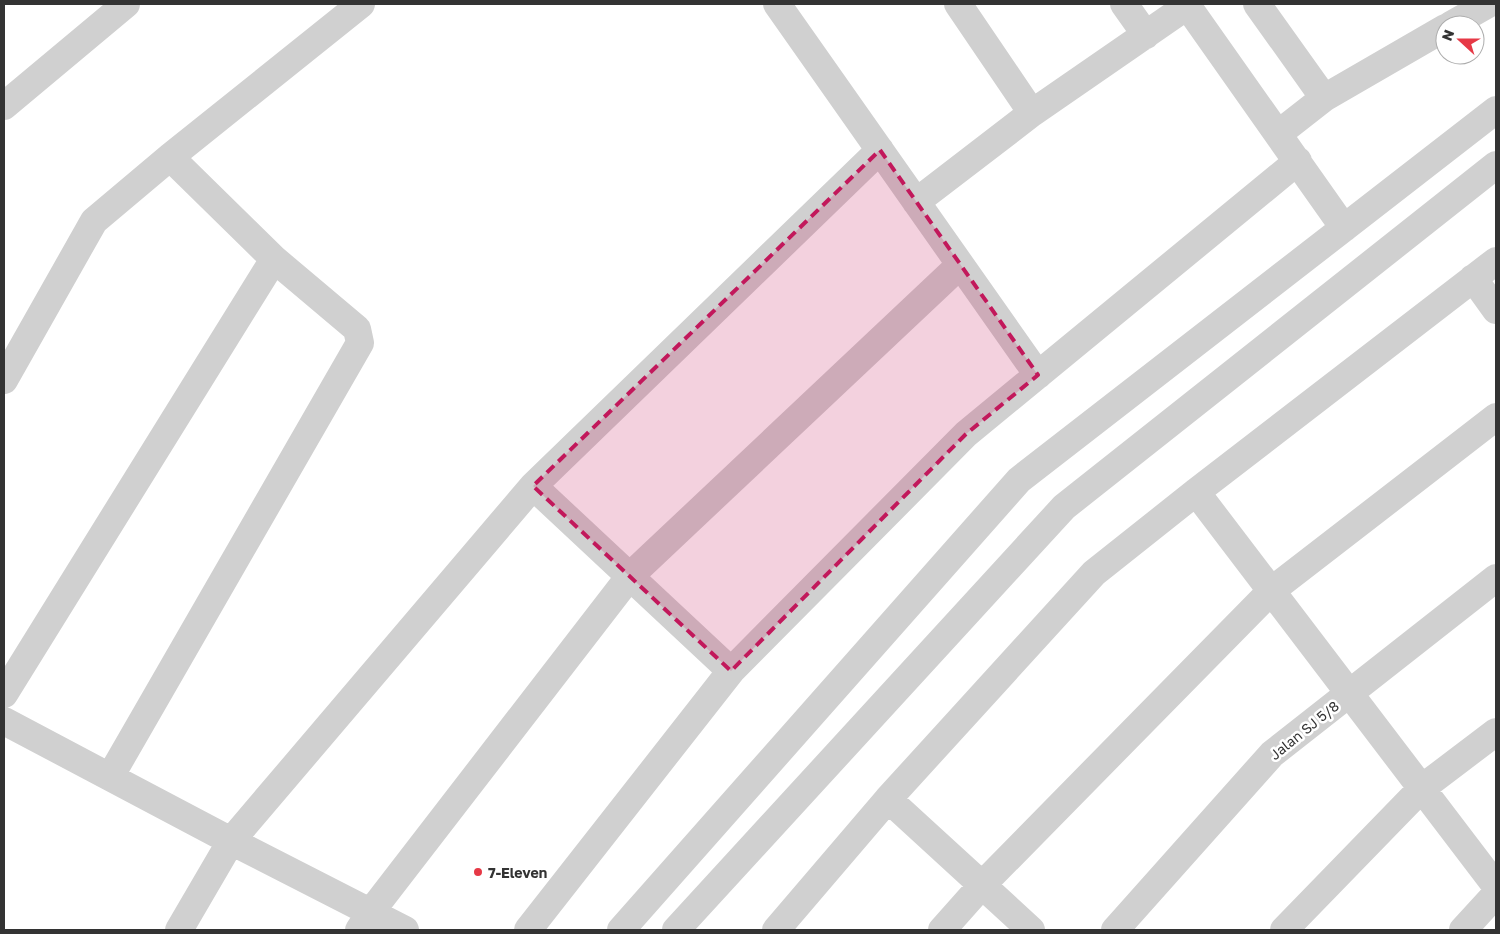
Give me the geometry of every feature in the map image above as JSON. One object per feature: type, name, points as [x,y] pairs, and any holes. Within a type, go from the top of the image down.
[{"type":"street","points":[[4,106],[126,4]]},
{"type":"street","points":[[4,380],[94,221],[170,157],[361,4]]},
{"type":"street","points":[[777,4],[1038,375]]},
{"type":"street","points":[[958,4],[1032,112]]},
{"type":"street","points":[[1124,4],[1146,35]]},
{"type":"street","points":[[1257,4],[1324,98]]},
{"type":"street","points":[[1469,15],[1488,4]]},
{"type":"street","points":[[916,202],[1032,112],[1146,35],[1186,5],[1344,228]]},
{"type":"street","points":[[1278,134],[1324,98],[1435,34]]},
{"type":"street","points":[[621,930],[1020,480],[1496,110]]},
{"type":"street","points":[[179,930],[231,841],[533,486],[880,150]]},
{"type":"street","points":[[110,777],[360,343],[357,329],[274,258],[170,157]]},
{"type":"street","points":[[528,930],[731,671],[966,434],[1298,161]]},
{"type":"street","points":[[676,930],[1064,507],[1496,165]]},
{"type":"street","points":[[4,694],[274,258]]},
{"type":"street","points":[[776,930],[888,799],[1094,572],[1496,261]]},
{"type":"street","points":[[364,922],[630,576],[960,265]]},
{"type":"street","points":[[1473,278],[1496,310]]},
{"type":"street","points":[[942,930],[982,885],[1271,591],[1496,417]]},
{"type":"street","points":[[533,486],[731,671]]},
{"type":"street","points":[[1196,492],[1496,886]]},
{"type":"street","name":"Jalan SJ 5/8","points":[[1115,930],[1272,754],[1496,578]]},
{"type":"street","points":[[4,721],[231,841],[364,922],[405,930]]},
{"type":"street","points":[[1284,930],[1422,788],[1496,732]]},
{"type":"street","points":[[888,799],[1031,930]]},
{"type":"street","points":[[1463,930],[1496,894]]},
{"type":"highlighted area","points":[[880,150],[1038,375],[966,434],[731,671],[533,486]]},
{"type":"place","name":"7-Eleven","points":[[478,872]]}]
